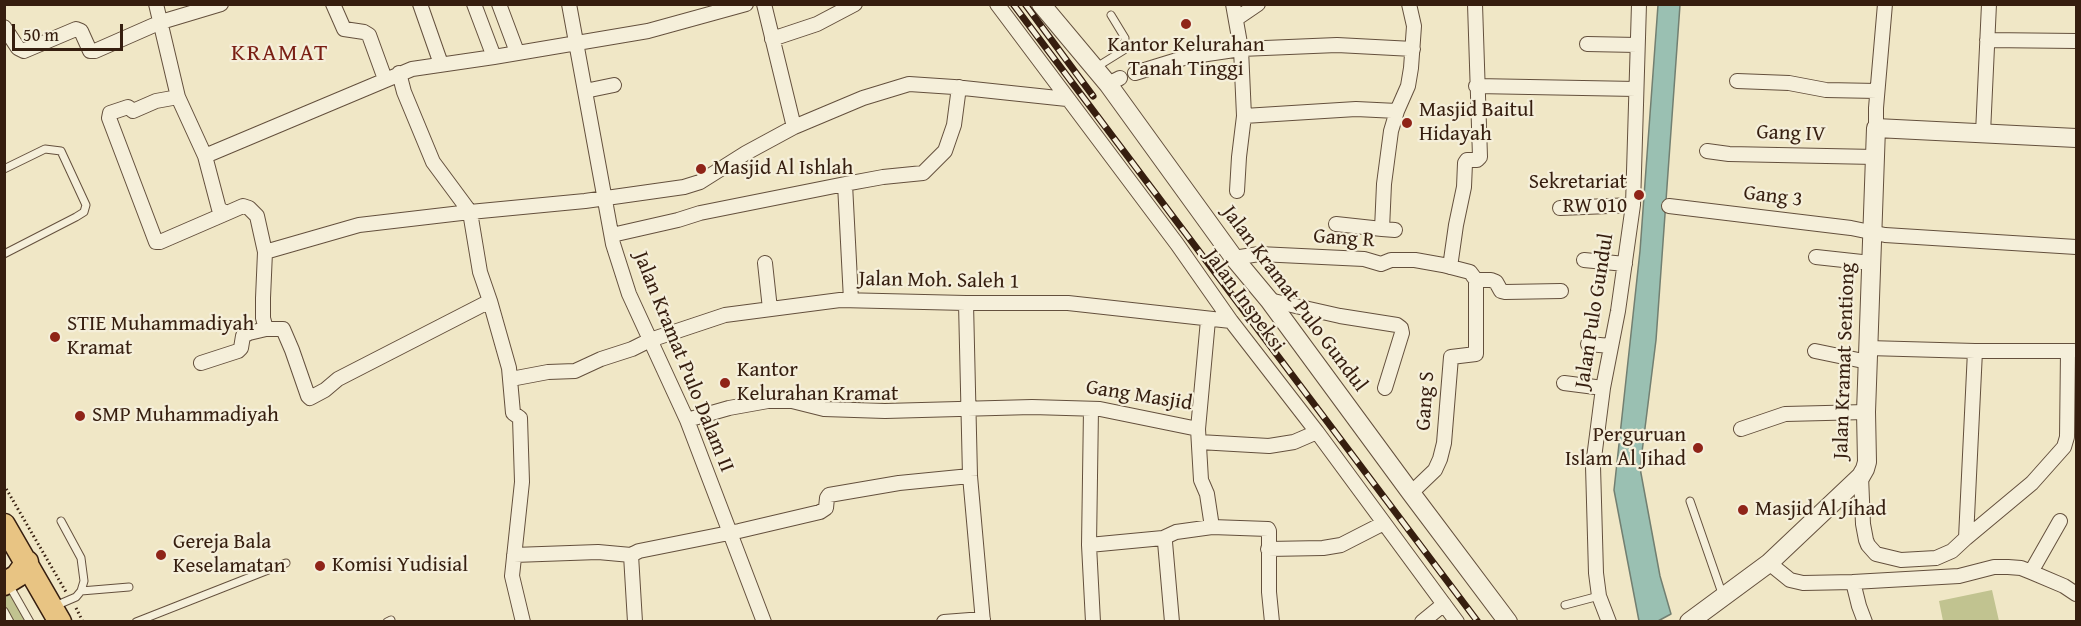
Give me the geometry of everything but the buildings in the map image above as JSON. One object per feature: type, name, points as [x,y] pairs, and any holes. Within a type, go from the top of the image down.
[{"type":"main road","points":[[4,525],[27,562],[53,618]]},
{"type":"main road","points":[[5,582],[17,576],[27,562]]},
{"type":"street","points":[[156,4],[178,97],[205,156],[219,209],[227,213]]},
{"type":"street","points":[[4,27],[18,48],[24,51],[76,29],[81,31],[90,51],[95,51],[161,22],[220,4]]},
{"type":"street","points":[[333,4],[344,29],[369,35],[385,79]]},
{"type":"street","points":[[420,4],[441,64]]},
{"type":"street","points":[[474,4],[494,57]]},
{"type":"street","points":[[499,4],[517,52]]},
{"type":"street","name":"Jalan Kramat Pulo Dalam II","points":[[569,4],[612,235],[629,294],[687,420],[764,621]]},
{"type":"street","points":[[205,156],[417,67],[494,57],[648,31],[746,4]]},
{"type":"street","points":[[764,4],[794,127]]},
{"type":"street","points":[[772,39],[817,24],[855,4]]},
{"type":"street","name":"Jalan Inspeksi","points":[[997,4],[1177,244],[1231,321],[1317,432],[1457,621]]},
{"type":"street","points":[[1233,4],[1241,49],[1244,116],[1237,191]]},
{"type":"street","points":[[1236,19],[1258,4]]},
{"type":"street","points":[[1336,224],[1388,230],[1387,158],[1397,111],[1408,86],[1413,49],[1414,26],[1409,4]]},
{"type":"street","points":[[1475,4],[1480,158],[1467,160],[1465,163],[1464,187],[1450,267],[1470,273],[1476,280],[1496,282],[1501,291],[1505,292],[1561,291]]},
{"type":"street","name":"Jalan Pulo Gundul","points":[[1609,621],[1599,596],[1596,573],[1593,466],[1603,388],[1633,205],[1639,4]]},
{"type":"street","points":[[1885,4],[1876,129],[2076,138]]},
{"type":"street","points":[[1983,133],[1989,4]]},
{"type":"street","name":"Jalan Kramat Pulo Gundul","points":[[1042,5],[1095,68],[1114,81],[1234,258],[1269,300],[1411,494],[1508,621]]},
{"type":"street","points":[[1987,40],[2076,41]]},
{"type":"street","points":[[1587,44],[1637,45]]},
{"type":"street","points":[[1135,74],[1187,57],[1241,49],[1337,45],[1413,49]]},
{"type":"street","points":[[399,73],[404,92],[433,162],[470,212],[480,272],[510,379],[513,413],[520,418],[522,482],[513,576],[524,621]]},
{"type":"street","points":[[1737,81],[1789,83],[1826,90],[1877,91]]},
{"type":"street","points":[[265,252],[359,225],[605,199],[684,187],[700,182],[794,127],[863,98],[909,84],[1067,99]]},
{"type":"street","points":[[585,91],[614,86]]},
{"type":"street","points":[[1476,86],[1636,89]]},
{"type":"street","points":[[612,235],[700,213],[845,184],[923,173],[945,151],[954,125],[959,87]]},
{"type":"street","points":[[178,97],[156,101],[133,111],[128,107],[110,113],[109,118],[156,242],[243,206],[249,208],[257,216],[265,252],[263,318],[266,329]]},
{"type":"street","points":[[1244,116],[1356,109],[1397,111]]},
{"type":"street","name":"Jalan Kramat Sentiong","points":[[1689,621],[1768,563],[1861,476],[1867,462],[1866,412],[1876,129]]},
{"type":"street","name":"Gang IV","points":[[1707,151],[1729,154],[1875,158]]},
{"type":"street","points":[[845,184],[851,300]]},
{"type":"street","points":[[1560,208],[1633,205]]},
{"type":"street","name":"Gang 3","points":[[1669,206],[1851,228],[1872,233],[2018,245],[2076,247]]},
{"type":"street","name":"Gang R","points":[[1234,258],[1259,254],[1364,259],[1381,264],[1391,260],[1415,260],[1450,267]]},
{"type":"street","points":[[1816,256],[1871,263]]},
{"type":"street","points":[[1584,260],[1625,264]]},
{"type":"street","points":[[765,263],[770,309]]},
{"type":"street","name":"Gang S","points":[[1411,494],[1435,470],[1440,459],[1444,442],[1451,357],[1476,354],[1476,280]]},
{"type":"street","name":"Jalan Moh. Saleh 1","points":[[510,379],[548,372],[575,371],[650,340],[725,315],[851,300],[1091,304],[1231,321]]},
{"type":"street","points":[[1269,300],[1340,316],[1397,325],[1401,328],[1402,333],[1385,388]]},
{"type":"street","points":[[201,363],[238,351],[241,348],[243,336],[278,328],[284,331],[310,398],[330,387],[338,379],[490,301]]},
{"type":"street","points":[[944,621],[983,620],[970,476],[966,303]]},
{"type":"street","name":"Gang Masjid","points":[[687,420],[729,408],[768,401],[792,401],[824,409],[885,411],[1032,407],[1091,409],[1199,435],[1208,320]]},
{"type":"street","points":[[1588,344],[1611,346]]},
{"type":"street","points":[[1815,351],[1868,355],[1975,351],[2072,351],[2067,437],[2064,447],[2032,483],[1952,551],[1935,558],[1901,560],[1876,554],[1866,540],[1861,476]]},
{"type":"street","points":[[1966,538],[1975,351]]},
{"type":"street","points":[[1564,383],[1603,388]]},
{"type":"street","points":[[1091,409],[1089,545],[1093,621]]},
{"type":"street","points":[[1741,429],[1785,414],[1866,412]]},
{"type":"street","points":[[1212,527],[1207,494],[1201,480],[1199,435],[1269,447],[1294,442],[1317,432]]},
{"type":"street","points":[[514,555],[598,552],[631,555],[639,551],[729,533],[824,510],[830,495],[899,483],[970,476]]},
{"type":"street","points":[[2031,572],[2060,521]]},
{"type":"street","points":[[1268,549],[1323,548],[1341,545],[1384,523]]},
{"type":"street","points":[[1089,545],[1162,538],[1176,532],[1212,527],[1268,529],[1272,621]]},
{"type":"street","points":[[1162,538],[1166,542],[1172,621]]},
{"type":"street","points":[[631,555],[635,621]]},
{"type":"street","points":[[1768,563],[1790,580],[1803,583],[1959,576],[1994,567],[2021,568],[2064,586],[2076,594]]},
{"type":"street","points":[[1853,582],[1859,606],[1866,621]]},
{"type":"street","points":[[1422,621],[1444,604]]},
{"type":"lane","points":[[1095,68],[1124,50],[1125,38],[1111,15]]},
{"type":"lane","points":[[4,169],[45,149],[61,151],[86,205],[84,212],[76,218],[4,254]]},
{"type":"lane","points":[[1690,501],[1723,596]]},
{"type":"lane","points":[[53,618],[76,597],[84,581],[81,558],[61,521]]},
{"type":"lane","points":[[136,621],[286,563]]},
{"type":"lane","points":[[5,582],[30,621]]},
{"type":"lane","points":[[81,591],[129,586]]},
{"type":"lane","points":[[1565,605],[1599,596]]},
{"type":"lane","points":[[4,611],[10,621]]},
{"type":"green space","points":[[4,578],[30,621],[10,621],[5,611]]},
{"type":"green space","points":[[1992,590],[1999,621],[1943,621],[1939,601]]},
{"type":"shaded area","points":[[1658,5],[1680,5],[1656,340],[1640,468],[1660,576],[1671,614],[1658,621],[1639,621],[1614,490],[1640,251]]},
{"type":"railway","points":[[1013,4],[1478,622]]},
{"type":"railway","points":[[1025,4],[1093,96]]},
{"type":"place","name":"Kantor Kelurahan Tanah Tinggi","points":[[1186,24]]},
{"type":"place","name":"Masjid Baitul Hidayah","points":[[1407,123]]},
{"type":"place","name":"Masjid Al Ishlah","points":[[701,169]]},
{"type":"place","name":"Sekretariat RW 010","points":[[1639,195]]},
{"type":"place","name":"STIE Muhammadiyah Kramat","points":[[55,337]]},
{"type":"place","name":"Kantor Kelurahan Kramat","points":[[725,383]]},
{"type":"place","name":"SMP Muhammadiyah","points":[[80,416]]},
{"type":"place","name":"Perguruan Islam Al Jihad","points":[[1698,448]]},
{"type":"place","name":"Masjid Al Jihad","points":[[1743,510]]},
{"type":"place","name":"Gereja Bala Keselamatan","points":[[161,555]]},
{"type":"place","name":"Komisi Yudisial","points":[[320,566]]},
{"type":"district","name":"KRAMAT","points":[[280,54]]}]
